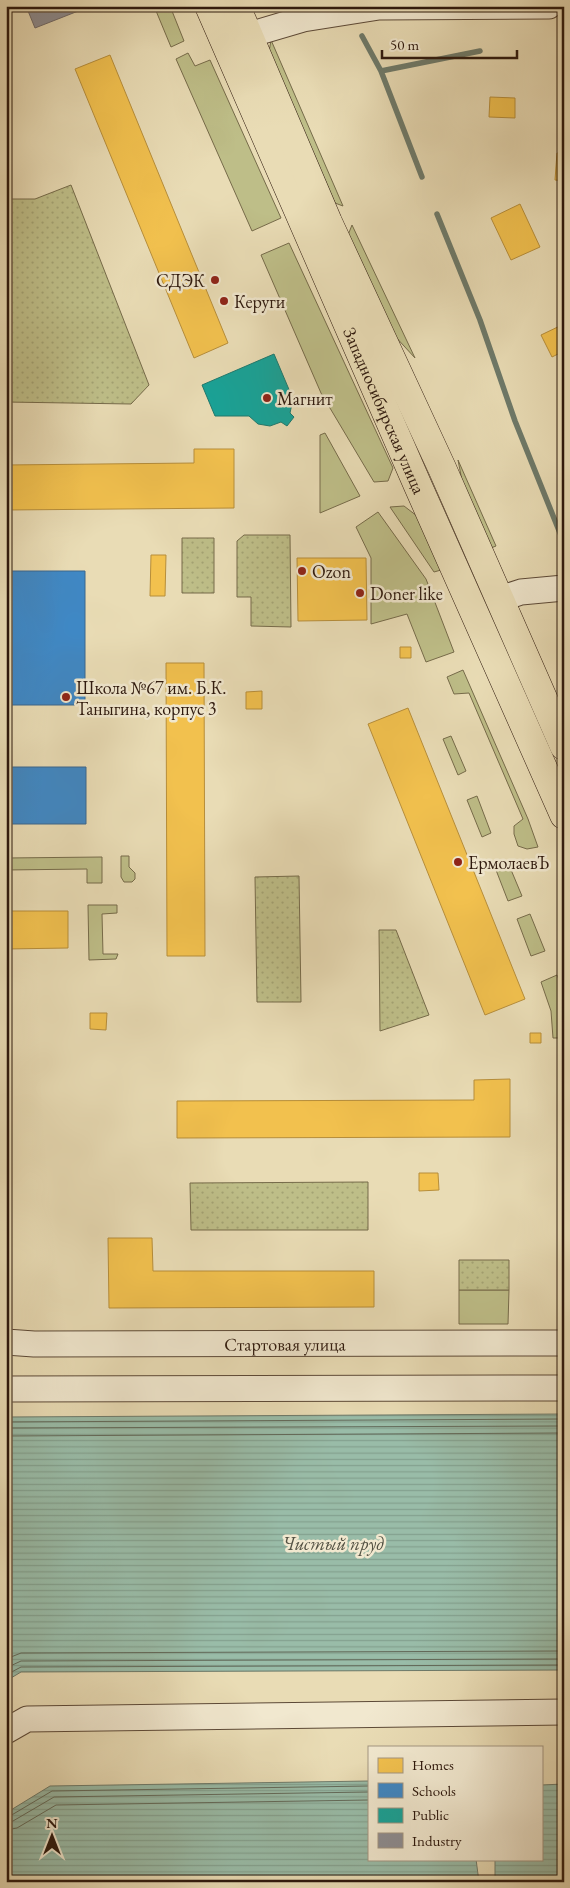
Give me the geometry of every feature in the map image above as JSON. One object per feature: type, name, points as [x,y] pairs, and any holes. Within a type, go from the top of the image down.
[{"type":"main road","name":"Западносибирская улица","points":[[209,6],[564,815]]},
{"type":"main road","name":"Западносибирская улица","points":[[236,6],[328,222],[442,468],[564,746]]},
{"type":"street","points":[[249,36],[303,19],[379,7],[549,6]]},
{"type":"street","points":[[500,599],[521,592],[564,588]]},
{"type":"street","name":"Стартовая улица","points":[[6,1342],[34,1344],[564,1343]]},
{"type":"street","points":[[6,1389],[564,1388]]},
{"type":"street","points":[[6,1731],[27,1719],[564,1712]]},
{"type":"green space","points":[[154,6],[170,6],[184,41],[171,47]]},
{"type":"green space","points":[[271,40],[343,206],[335,203],[269,52]]},
{"type":"green space","points":[[188,53],[195,66],[210,60],[281,218],[252,231],[176,59]]},
{"type":"green space","points":[[71,185],[149,385],[131,404],[6,402],[6,199],[35,199]]},
{"type":"green space","points":[[352,225],[415,358],[393,334],[348,235]]},
{"type":"green space","points":[[289,243],[393,468],[388,481],[374,482],[321,393],[261,255]]},
{"type":"green space","points":[[325,433],[360,496],[320,513],[320,435]]},
{"type":"green space","points":[[458,460],[496,546],[491,548],[464,491]]},
{"type":"green space","points":[[404,506],[417,516],[441,570],[434,572],[390,507]]},
{"type":"green space","points":[[378,512],[426,579],[454,652],[426,662],[407,614],[371,624],[371,558],[356,527]]},
{"type":"green space","points":[[244,535],[290,535],[291,627],[251,626],[251,597],[237,597],[237,541]]},
{"type":"green space","points":[[182,538],[214,538],[214,593],[182,593]]},
{"type":"green space","points":[[463,670],[528,819],[538,847],[527,849],[518,846],[514,834],[514,826],[523,819],[469,693],[454,694],[447,677]]},
{"type":"green space","points":[[451,736],[466,771],[458,775],[443,739]]},
{"type":"green space","points":[[477,796],[491,833],[482,837],[467,800]]},
{"type":"green space","points":[[121,856],[129,856],[129,867],[135,873],[135,879],[132,882],[124,882],[121,877]]},
{"type":"green space","points":[[102,857],[102,883],[87,883],[87,869],[6,870],[6,858]]},
{"type":"green space","points":[[509,865],[522,896],[508,901],[496,870]]},
{"type":"green space","points":[[299,876],[301,1002],[257,1002],[255,877]]},
{"type":"green space","points":[[88,905],[117,905],[117,913],[102,914],[103,954],[118,954],[116,959],[89,960]]},
{"type":"green space","points":[[530,914],[545,951],[531,956],[517,919]]},
{"type":"green space","points":[[379,930],[396,930],[429,1015],[380,1031]]},
{"type":"green space","points":[[557,975],[564,992],[564,1038],[553,1038],[551,1011],[541,982]]},
{"type":"green space","points":[[368,1182],[368,1230],[191,1230],[190,1183]]},
{"type":"green space","points":[[6,1223],[10,1224],[9,1310],[6,1310]]},
{"type":"green space","points":[[459,1260],[509,1260],[509,1290],[459,1290]]},
{"type":"green space","points":[[459,1290],[509,1290],[508,1324],[459,1324]]},
{"type":"water","name":"Чистый пруд","points":[[564,1414],[564,1670],[21,1672],[6,1681],[6,1417]]},
{"type":"water","points":[[368,1781],[368,1860],[476,1860],[479,1882],[6,1882],[6,1813],[50,1786]]},
{"type":"water","points":[[564,1784],[564,1882],[495,1882],[495,1860],[542,1860],[542,1785]]},
{"type":"building: Homes","points":[[110,55],[228,343],[194,358],[75,69]]},
{"type":"building: Homes","points":[[490,97],[515,98],[515,118],[489,117]]},
{"type":"building: Homes","points":[[557,153],[564,153],[564,181],[555,180]]},
{"type":"building: Homes","points":[[520,204],[540,247],[511,260],[491,218]]},
{"type":"building: Homes","points":[[564,324],[564,351],[552,357],[541,335]]},
{"type":"building: Homes","points":[[194,449],[234,449],[234,508],[6,510],[6,465],[194,463]]},
{"type":"building: Homes","points":[[151,555],[166,555],[165,596],[150,596]]},
{"type":"building: Homes","points":[[297,558],[366,558],[367,620],[298,621]]},
{"type":"building: Homes","points":[[400,647],[411,647],[411,658],[400,658]]},
{"type":"building: Homes","points":[[166,663],[204,663],[205,956],[167,956]]},
{"type":"building: Homes","points":[[262,691],[262,709],[246,709],[246,692]]},
{"type":"building: Homes","points":[[408,708],[525,999],[485,1015],[368,724]]},
{"type":"building: Homes","points":[[6,911],[68,911],[68,948],[6,949]]},
{"type":"building: Homes","points":[[90,1013],[107,1013],[106,1030],[90,1029]]},
{"type":"building: Homes","points":[[530,1033],[541,1033],[541,1043],[530,1043]]},
{"type":"building: Homes","points":[[510,1079],[510,1137],[177,1138],[177,1101],[474,1100],[474,1080]]},
{"type":"building: Homes","points":[[419,1173],[438,1173],[439,1190],[419,1191]]},
{"type":"building: Homes","points":[[108,1238],[152,1238],[153,1271],[374,1271],[374,1307],[109,1308]]},
{"type":"building: Schools","points":[[6,571],[85,571],[85,705],[6,705]]},
{"type":"building: Schools","name":"Школа №67 им. Б.К. Таныгина, корпус 3","points":[[6,767],[86,767],[86,824],[6,824]]},
{"type":"building: Public","points":[[274,354],[293,399],[290,413],[294,417],[287,426],[281,422],[270,426],[258,424],[249,416],[215,416],[202,385]]},
{"type":"building: Industry","points":[[26,6],[91,6],[35,28]]},
{"type":"waterway","points":[[362,36],[381,71],[422,177]]},
{"type":"waterway","points":[[381,71],[480,51]]},
{"type":"waterway","points":[[437,214],[480,320],[515,421],[564,543]]},
{"type":"place","name":"СДЭК","points":[[215,280]]},
{"type":"place","name":"Керуги","points":[[224,301]]},
{"type":"place","name":"Магнит","points":[[267,398]]},
{"type":"place","name":"Ozon","points":[[302,571]]},
{"type":"place","name":"Doner like","points":[[360,593]]},
{"type":"place","name":"Школа №67 им. Б.К. Таныгина, корпус 3","points":[[66,697]]},
{"type":"place","name":"ЕрмолаевЪ","points":[[458,862]]}]
